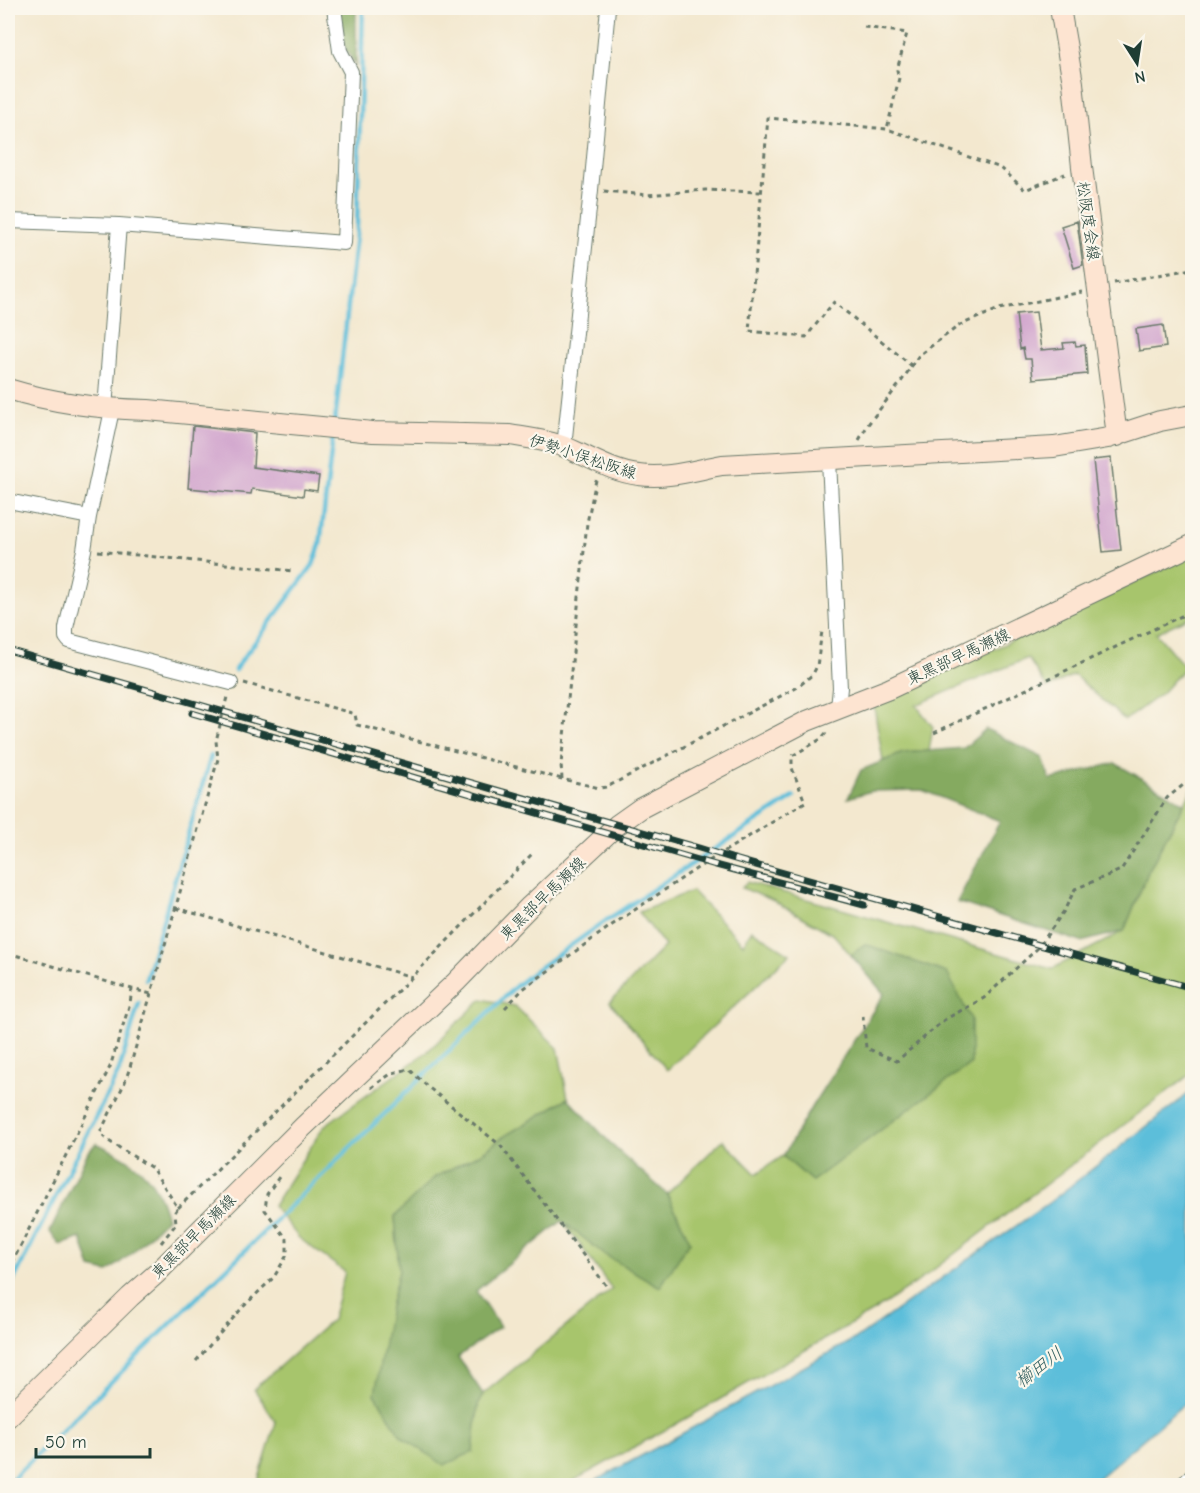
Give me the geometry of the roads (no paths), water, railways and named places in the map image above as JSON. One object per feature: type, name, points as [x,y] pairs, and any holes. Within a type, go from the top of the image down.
[{"type":"main road","name":"松阪度会線","points":[[1060,8],[1072,83],[1117,435]]},
{"type":"main road","name":"伊勢小俣松阪線","points":[[8,389],[53,401],[108,409],[148,410],[373,432],[510,435],[564,447],[599,464],[623,472],[662,477],[722,465],[1027,450],[1082,443],[1117,435],[1160,421],[1192,415]]},
{"type":"main road","name":"東黒部早馬瀬線","points":[[8,1416],[156,1274],[303,1127],[456,982],[531,906],[617,825],[640,808],[778,735],[838,708],[889,689],[1192,545]]},
{"type":"street","points":[[8,221],[119,225],[344,243],[351,72],[340,51],[334,8]]},
{"type":"street","points":[[564,447],[608,8]]},
{"type":"street","points":[[119,225],[108,409],[84,550],[66,628],[66,637],[69,641],[231,683]]},
{"type":"street","points":[[829,460],[839,680],[838,708]]},
{"type":"street","points":[[8,501],[89,517]]},
{"type":"street","points":[[1181,1485],[1192,1476]]},
{"type":"water","name":"櫛田川","points":[[1192,1091],[1192,1397],[1090,1485],[588,1485],[860,1336],[1050,1202]]},
{"type":"waterway","points":[[335,421],[357,226],[363,8]]},
{"type":"waterway","points":[[235,670],[313,565],[320,545],[333,436]]},
{"type":"waterway","points":[[146,979],[211,756]]},
{"type":"waterway","points":[[8,1483],[516,986],[607,920],[794,797]]},
{"type":"waterway","points":[[8,1291],[119,1071],[139,1003]]},
{"type":"railway","points":[[8,650],[1192,988]]},
{"type":"railway","points":[[192,713],[719,866],[864,905]]}]
